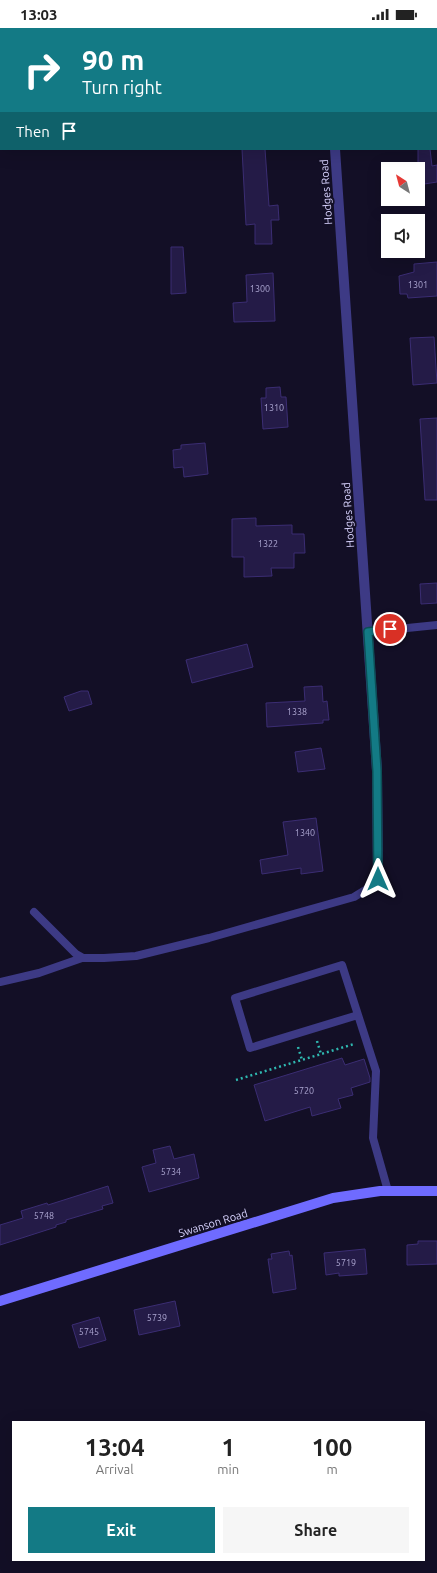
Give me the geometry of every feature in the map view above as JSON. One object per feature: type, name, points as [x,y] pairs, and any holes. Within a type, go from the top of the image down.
[{"type":"street","name":"Hodges Road","points":[[335,150],[377,771],[378,879]]},
{"type":"street","name":"Swanson Road","points":[[0,1301],[319,1202],[356,1194],[388,1190],[437,1191]]},
{"type":"lane","points":[[368,632],[437,625]]},
{"type":"lane","points":[[0,982],[39,972],[82,958],[136,956],[209,938],[354,897],[367,889],[378,879]]},
{"type":"lane","points":[[34,912],[70,949],[82,958]]},
{"type":"lane","points":[[358,1015],[250,1048],[234,998],[342,965],[376,1070],[373,1138],[388,1190]]},
{"type":"path","points":[[317,1040],[322,1054]]},
{"type":"path","points":[[236,1080],[366,1040]]},
{"type":"path","points":[[298,1046],[302,1060]]},
{"type":"building","points":[[242,150],[265,150],[269,206],[278,205],[279,220],[271,220],[272,244],[255,244],[255,224],[246,225]]},
{"type":"building","points":[[418,150],[430,150],[432,166],[437,165],[437,182],[425,184],[425,162],[418,162]]},
{"type":"building","points":[[171,247],[183,247],[186,293],[171,294]]},
{"type":"building","points":[[437,262],[437,296],[408,298],[407,294],[400,294],[399,276],[414,272],[414,264]]},
{"type":"building","points":[[273,273],[275,321],[234,322],[233,303],[247,302],[246,275]]},
{"type":"building","points":[[434,337],[437,383],[413,385],[410,338]]},
{"type":"building","points":[[280,387],[281,397],[286,397],[288,427],[263,429],[261,398],[266,398],[266,388]]},
{"type":"building","points":[[437,418],[437,500],[425,500],[420,419]]},
{"type":"building","points":[[205,443],[208,474],[184,477],[183,467],[174,468],[173,450],[181,449],[181,445]]},
{"type":"building","points":[[256,518],[256,526],[292,525],[292,534],[304,534],[305,553],[294,553],[294,568],[271,568],[272,576],[244,577],[244,557],[232,557],[232,519]]},
{"type":"building","points":[[437,583],[437,603],[421,604],[420,584]]},
{"type":"building","points":[[247,644],[253,667],[192,683],[186,660]]},
{"type":"building","points":[[322,686],[323,702],[327,701],[329,720],[323,720],[323,723],[267,727],[266,703],[305,701],[304,687]]},
{"type":"building","points":[[81,691],[88,691],[92,704],[69,711],[64,697]]},
{"type":"building","points":[[321,748],[325,769],[298,772],[295,752]]},
{"type":"building","points":[[316,818],[323,871],[301,874],[301,868],[262,874],[260,860],[288,855],[283,822]]},
{"type":"building","points":[[342,1058],[345,1065],[364,1059],[370,1082],[351,1088],[353,1095],[338,1099],[341,1108],[312,1116],[310,1107],[265,1121],[254,1085]]},
{"type":"building","points":[[170,1146],[174,1159],[194,1154],[199,1178],[149,1192],[142,1167],[156,1163],[153,1150]]},
{"type":"building","points":[[108,1186],[113,1203],[102,1206],[103,1209],[66,1220],[66,1222],[56,1225],[56,1227],[0,1245],[0,1225],[23,1218],[21,1211],[47,1203],[48,1205]]},
{"type":"building","points":[[418,1241],[437,1241],[437,1264],[407,1265],[407,1245],[418,1244]]},
{"type":"building","points":[[365,1249],[367,1274],[339,1276],[339,1273],[326,1275],[324,1253]]},
{"type":"building","points":[[289,1251],[290,1256],[292,1255],[296,1289],[273,1293],[268,1259],[272,1259],[271,1254]]},
{"type":"building","points":[[175,1301],[180,1326],[139,1335],[134,1310]]},
{"type":"building","points":[[99,1317],[106,1340],[79,1348],[72,1325]]},
{"type":"route","points":[[378,879],[377,771],[368,632],[390,629]]}]
